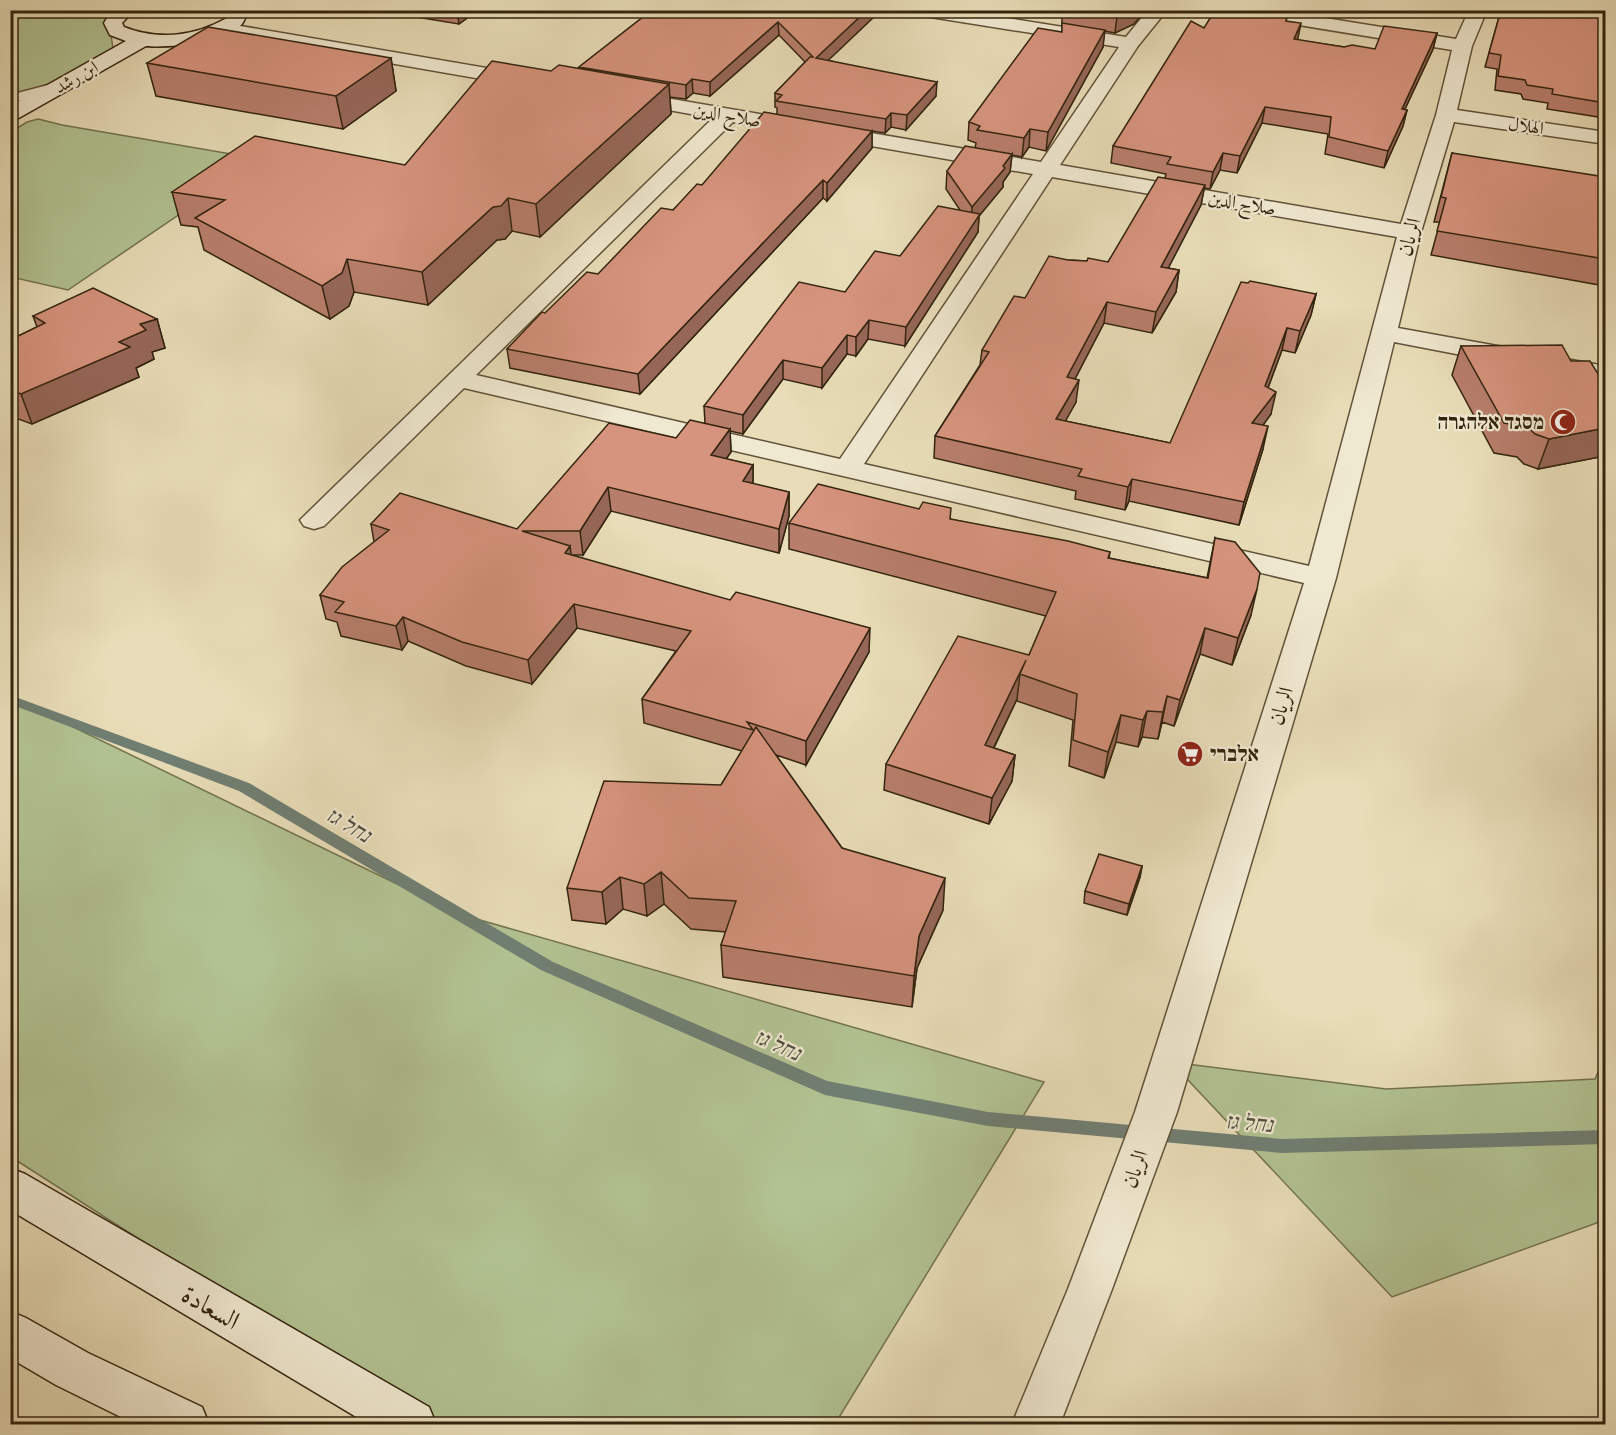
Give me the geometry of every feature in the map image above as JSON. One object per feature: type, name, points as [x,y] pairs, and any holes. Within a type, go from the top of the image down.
[{"type":"street","points":[[125,10],[113,23],[117,31],[142,40],[191,38],[223,29],[235,21],[239,10]]},
{"type":"street","points":[[918,10],[1017,17],[1131,43]]},
{"type":"street","points":[[847,468],[1131,43],[1158,10]]},
{"type":"street","points":[[1237,10],[1463,46]]},
{"type":"street","name":"الريان","points":[[1036,1425],[1156,1112],[1321,578],[1410,232],[1446,115],[1463,46],[1478,10]]},
{"type":"street","points":[[223,29],[552,85]]},
{"type":"street","name":"ابن رشد","points":[[10,115],[142,40]]},
{"type":"street","name":"صلاح الدين","points":[[611,95],[1410,232]]},
{"type":"street","points":[[314,520],[728,115]]},
{"type":"street","name":"الهلال","points":[[1446,115],[1605,138]]},
{"type":"street","points":[[1384,333],[1605,374]]},
{"type":"street","points":[[458,379],[1321,578]]},
{"type":"street","name":"السعادة","points":[[10,1187],[412,1425]]},
{"type":"street","points":[[10,1333],[72,1369],[185,1425]]},
{"type":"lane","points":[[10,99],[63,85]]},
{"type":"green space","points":[[11,11],[107,11],[113,48],[63,85],[11,94]]},
{"type":"green space","points":[[38,119],[261,159],[68,290],[11,277],[11,132],[27,122]]},
{"type":"green space","points":[[10,699],[28,705],[459,914],[1044,1082],[835,1424],[428,1424],[11,1157]]},
{"type":"green space","points":[[1605,1056],[1605,1220],[1392,1297],[1171,1062],[1386,1089],[1595,1079]]},
{"type":"building","points":[[652,10],[867,10],[816,58],[937,82],[907,115],[891,113],[886,119],[776,101],[782,95],[775,93],[810,57],[813,57],[778,22],[710,82],[692,79],[686,85],[579,67]]},
{"type":"building","points":[[1082,10],[1129,10],[1117,16]]},
{"type":"building","points":[[1215,10],[1239,10],[1287,17],[1286,21],[1301,23],[1294,39],[1344,47],[1352,45],[1375,49],[1384,26],[1437,33],[1402,109],[1407,110],[1388,151],[1329,137],[1331,117],[1265,107],[1240,156],[1223,153],[1213,172],[1167,164],[1171,157],[1113,146],[1191,21],[1204,28]]},
{"type":"building","points":[[1501,10],[1605,10],[1605,103],[1552,94],[1553,89],[1527,85],[1525,80],[1498,76],[1501,55],[1489,53]]},
{"type":"building","points":[[1062,23],[1105,30],[1048,132],[1030,129],[1024,138],[977,130],[980,126],[969,122],[1038,28],[1062,32]]},
{"type":"building","points":[[208,27],[391,58],[336,96],[147,63]]},
{"type":"building","points":[[492,61],[551,71],[559,65],[669,84],[536,204],[508,198],[501,206],[493,207],[422,272],[347,259],[342,273],[322,286],[195,218],[225,200],[172,192],[255,136],[405,165]]},
{"type":"building","points":[[764,112],[872,131],[827,183],[823,180],[638,374],[507,349],[542,312],[545,313],[587,272],[598,274],[661,208],[673,210],[697,184],[702,185]]},
{"type":"building","points":[[965,146],[1012,154],[1003,166],[1005,168],[972,207],[947,171]]},
{"type":"building","points":[[1452,153],[1605,177],[1603,203],[1605,203],[1605,259],[1437,231],[1446,198],[1441,197]]},
{"type":"building","points":[[1158,177],[1205,185],[1161,267],[1179,270],[1156,312],[1107,302],[1067,377],[1079,380],[1056,419],[1170,443],[1241,282],[1250,281],[1316,294],[1300,331],[1287,328],[1265,386],[1276,392],[1252,423],[1268,426],[1244,502],[1132,479],[1128,487],[1078,476],[1082,469],[935,436],[989,352],[982,350],[1014,296],[1025,298],[1049,256],[1068,260],[1087,261],[1088,258],[1108,262]]},
{"type":"building","points":[[938,206],[980,214],[906,327],[869,320],[856,337],[847,335],[822,368],[783,360],[743,415],[704,406],[799,282],[845,292],[875,251],[900,256]]},
{"type":"building","points":[[93,288],[157,319],[140,324],[146,330],[119,342],[130,347],[21,394],[10,390],[10,340],[45,323],[33,316]]},
{"type":"building","points":[[1562,345],[1571,361],[1590,361],[1605,385],[1605,428],[1549,439],[1535,434],[1528,427],[1504,423],[1461,346]]},
{"type":"building","points":[[690,420],[730,429],[711,455],[753,465],[743,481],[789,492],[779,529],[608,487],[580,531],[522,531],[570,546],[565,553],[730,600],[736,592],[870,628],[806,741],[747,722],[753,730],[642,699],[691,631],[574,604],[528,660],[462,642],[403,617],[396,626],[335,612],[344,602],[320,595],[342,567],[389,530],[371,524],[400,493],[517,529],[609,423],[676,438]]},
{"type":"building","points":[[818,484],[919,509],[923,502],[951,508],[950,519],[1068,541],[1110,552],[1108,558],[1208,578],[1215,538],[1235,542],[1260,573],[1257,589],[1238,638],[1205,628],[1180,700],[1167,696],[1163,712],[1147,711],[1143,720],[1121,715],[1108,752],[1073,740],[1077,694],[1020,674],[1026,660],[985,745],[1015,755],[992,798],[886,764],[958,636],[1029,655],[1056,592],[789,523]]},
{"type":"building","points":[[756,727],[842,848],[945,878],[919,936],[914,976],[721,945],[736,901],[689,898],[661,872],[644,884],[620,877],[602,892],[567,888],[604,781],[721,785]]},
{"type":"building","points":[[1099,854],[1142,866],[1129,904],[1085,891]]},
{"type":"waterway","name":"נחל גז","points":[[10,699],[244,787],[547,966],[825,1088],[988,1119],[1282,1146],[1606,1137]]},
{"type":"place","name":"מסגד אלהגרה","points":[[1563,422]]},
{"type":"place","name":"אלברי","points":[[1190,754]]}]
